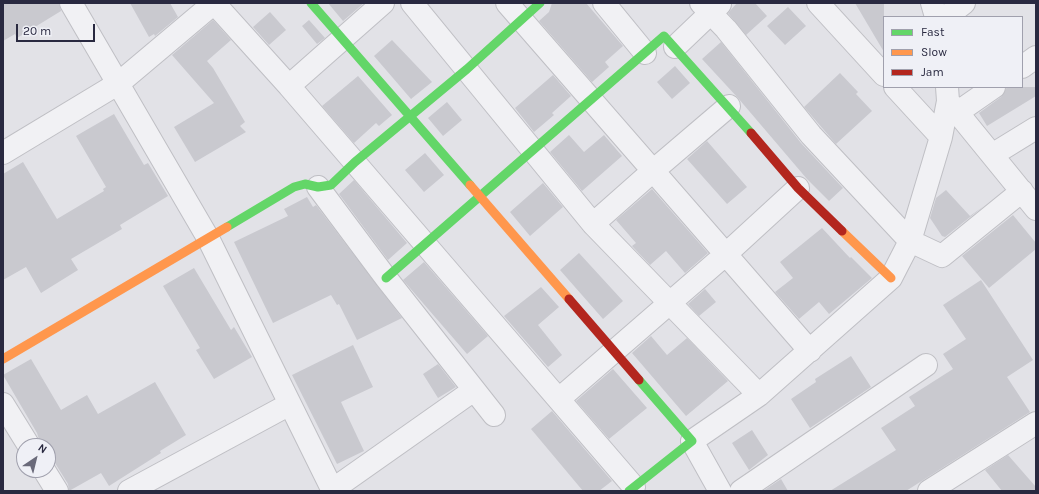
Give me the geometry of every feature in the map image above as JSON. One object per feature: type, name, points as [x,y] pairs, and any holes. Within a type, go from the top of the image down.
[{"type":"street","points":[[71,3],[208,238],[332,490],[474,390]]},
{"type":"street","points":[[3,154],[119,83],[214,3],[289,86],[426,244],[559,399],[632,489],[692,440],[759,395],[891,278],[910,241],[951,100]]},
{"type":"street","points":[[311,3],[692,440],[720,491]]},
{"type":"street","points":[[289,86],[383,3]]},
{"type":"street","points":[[412,3],[593,224],[668,303],[759,395]]},
{"type":"street","points":[[507,3],[654,170],[725,255],[810,351]]},
{"type":"street","points":[[3,358],[294,187],[306,184],[318,187],[331,184],[466,69],[540,3]]},
{"type":"street","points":[[604,3],[645,53]]},
{"type":"street","points":[[818,3],[883,74]]},
{"type":"street","points":[[932,3],[936,16]]},
{"type":"street","points":[[947,16],[964,3]]},
{"type":"street","points":[[675,47],[711,6],[726,29],[811,135],[910,241],[942,256],[1022,191]]},
{"type":"street","points":[[386,278],[664,36],[729,106],[798,188],[891,278]]},
{"type":"street","points":[[1023,66],[1036,58]]},
{"type":"street","points":[[896,88],[941,137]]},
{"type":"street","points":[[951,100],[991,88]]},
{"type":"street","points":[[951,100],[992,156],[1036,209]]},
{"type":"street","points":[[593,224],[729,106]]},
{"type":"street","points":[[992,156],[1036,128]]},
{"type":"street","points":[[318,187],[386,278],[494,415]]},
{"type":"street","points":[[559,399],[725,255],[798,188]]},
{"type":"street","points":[[741,491],[926,365]]},
{"type":"street","points":[[3,404],[24,438]]},
{"type":"street","points":[[128,491],[290,404]]},
{"type":"street","points":[[929,491],[1036,423]]},
{"type":"street","points":[[49,478],[57,491]]},
{"type":"building","points":[[3,3],[59,3],[61,11],[17,38],[15,34],[3,41]]},
{"type":"building","points":[[130,3],[170,3],[178,17],[155,36],[154,34],[149,37]]},
{"type":"building","points":[[328,3],[364,3],[343,21]]},
{"type":"building","points":[[552,3],[586,3],[623,46],[605,62],[609,67],[592,82],[539,21],[549,12]]},
{"type":"building","points":[[737,3],[755,3],[767,16],[746,35],[728,13]]},
{"type":"building","points":[[855,3],[884,3],[883,50]]},
{"type":"building","points":[[788,7],[806,26],[785,45],[767,26]]},
{"type":"building","points":[[270,12],[286,30],[269,45],[253,27]]},
{"type":"building","points":[[213,20],[231,40],[207,61],[213,68],[245,122],[240,126],[246,132],[195,162],[174,127],[214,103],[172,55]]},
{"type":"building","points":[[309,20],[325,38],[317,44],[302,26]]},
{"type":"building","points":[[392,40],[432,82],[411,99],[374,56]]},
{"type":"building","points":[[721,42],[801,143],[843,188],[829,201],[807,179],[738,98],[702,59]]},
{"type":"building","points":[[675,66],[690,83],[672,99],[657,82]]},
{"type":"building","points":[[840,73],[858,92],[856,94],[872,111],[836,144],[804,107]]},
{"type":"building","points":[[553,75],[571,96],[552,113],[554,115],[534,132],[515,108]]},
{"type":"building","points":[[358,76],[392,115],[379,126],[376,123],[354,143],[322,106]]},
{"type":"building","points":[[1036,87],[1036,96],[987,126],[979,113],[1001,97],[1006,88]]},
{"type":"building","points":[[447,102],[462,120],[443,136],[428,118]]},
{"type":"building","points":[[114,114],[144,165],[148,163],[168,196],[120,225],[122,229],[71,259],[78,270],[41,293],[26,267],[3,280],[3,174],[23,162],[57,219],[104,191],[103,189],[106,187],[76,136]]},
{"type":"building","points":[[569,135],[584,152],[604,135],[622,156],[582,191],[550,152]]},
{"type":"building","points":[[707,141],[747,187],[727,204],[687,159]]},
{"type":"building","points":[[425,153],[444,175],[424,192],[405,170]]},
{"type":"building","points":[[354,180],[407,243],[388,260],[339,194]]},
{"type":"building","points":[[543,183],[563,207],[530,236],[510,212]]},
{"type":"building","points":[[652,189],[708,253],[685,273],[666,251],[650,265],[632,246],[636,243],[616,220]]},
{"type":"building","points":[[946,190],[970,216],[984,206],[945,237],[942,236],[930,218],[936,198]]},
{"type":"building","points":[[307,197],[313,207],[316,205],[402,318],[357,340],[339,304],[337,305],[331,295],[273,323],[234,242],[288,216],[284,209]]},
{"type":"building","points":[[1013,215],[1036,243],[1036,249],[989,288],[962,256]]},
{"type":"building","points":[[822,228],[850,258],[851,257],[872,278],[829,314],[819,302],[799,319],[775,292],[793,278],[780,262]]},
{"type":"building","points":[[579,253],[623,301],[603,319],[560,270]]},
{"type":"building","points":[[424,262],[488,336],[467,354],[403,280]]},
{"type":"building","points":[[194,268],[231,330],[234,327],[252,357],[214,379],[196,350],[200,348],[163,286]]},
{"type":"building","points":[[981,280],[1033,360],[1007,377],[1030,412],[906,491],[830,491],[896,450],[881,428],[915,406],[909,397],[953,369],[943,354],[966,339],[943,305]]},
{"type":"building","points":[[541,287],[559,307],[538,325],[562,355],[548,367],[504,316]]},
{"type":"building","points":[[705,289],[716,302],[699,316],[688,304]]},
{"type":"building","points":[[651,336],[667,355],[687,338],[728,381],[686,416],[632,353]]},
{"type":"building","points":[[353,345],[373,387],[341,402],[364,451],[337,464],[292,375]]},
{"type":"building","points":[[851,356],[871,387],[810,428],[791,399],[816,382],[815,379]]},
{"type":"building","points":[[31,359],[61,410],[87,395],[98,414],[155,382],[186,435],[160,451],[161,453],[109,486],[101,473],[69,491],[68,484],[56,465],[56,438],[39,438],[3,375]]},
{"type":"building","points":[[438,364],[456,387],[438,398],[423,374]]},
{"type":"building","points":[[613,369],[647,408],[609,439],[576,401]]},
{"type":"building","points":[[552,411],[612,481],[599,491],[583,491],[531,429]]},
{"type":"building","points":[[752,430],[768,455],[749,470],[732,443]]},
{"type":"building","points":[[1008,455],[1036,487],[1036,491],[1002,491],[985,470]]},
{"type":"building","points":[[781,479],[788,491],[763,491]]},
{"type":"traffic: fast","points":[[311,3],[470,185]]},
{"type":"traffic: fast","points":[[227,227],[294,187],[305,184],[318,187],[331,185],[355,162],[467,69],[540,3]]},
{"type":"traffic: fast","points":[[386,278],[664,36],[751,133]]},
{"type":"traffic: fast","points":[[629,491],[692,441],[639,380]]},
{"type":"traffic: slow","points":[[470,185],[569,299]]},
{"type":"traffic: slow","points":[[3,359],[227,227]]},
{"type":"traffic: slow","points":[[842,231],[891,278]]},
{"type":"traffic: jam","points":[[751,133],[798,188],[842,231]]},
{"type":"traffic: jam","points":[[569,299],[639,380]]}]
